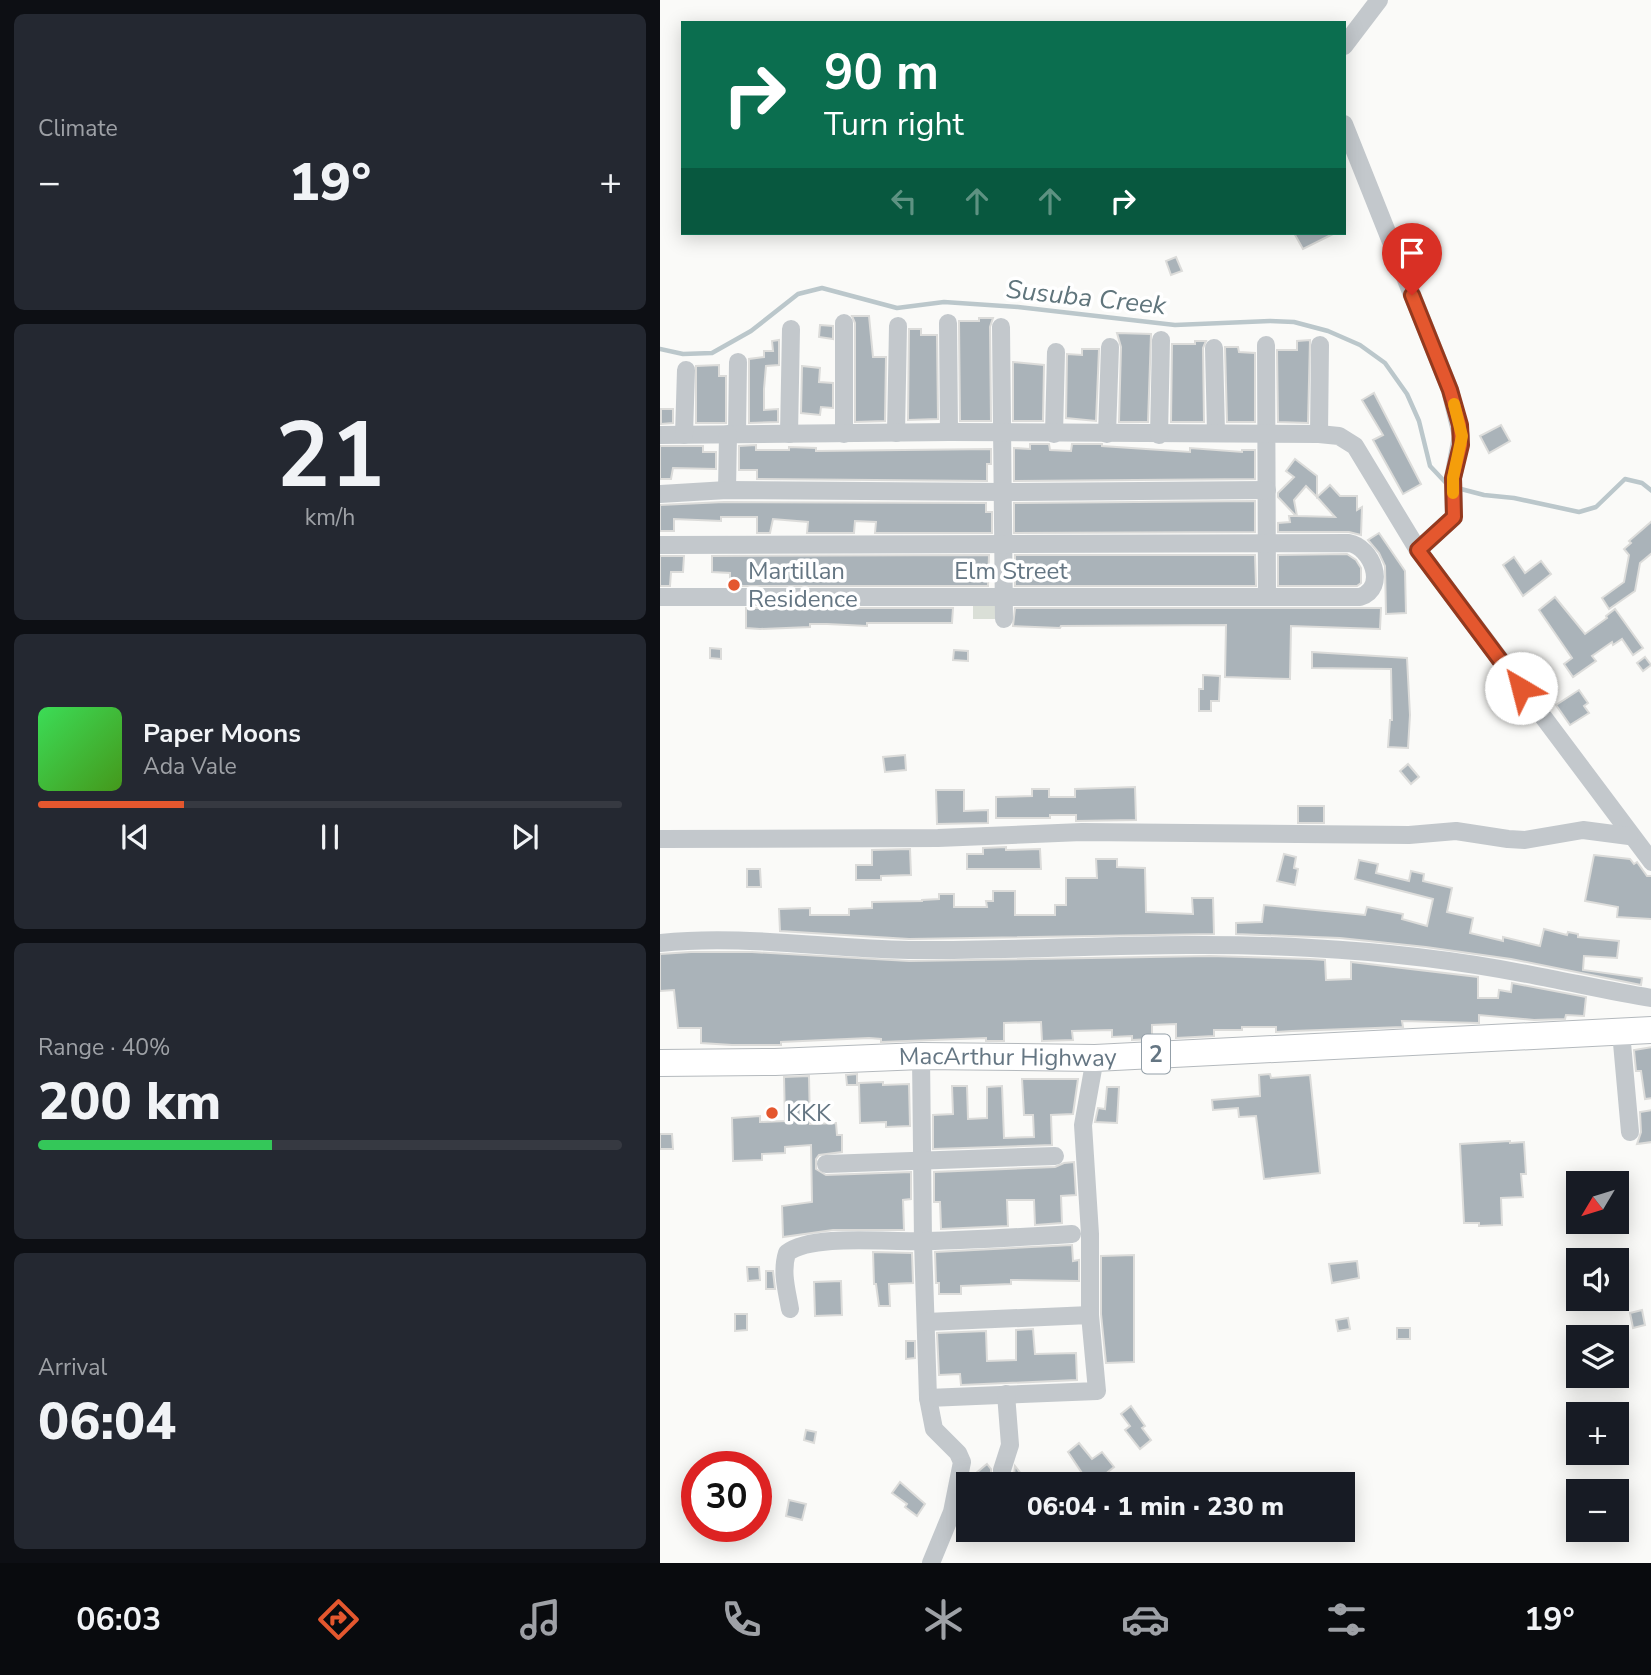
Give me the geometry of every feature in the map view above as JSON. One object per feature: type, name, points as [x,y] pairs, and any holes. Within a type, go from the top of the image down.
[{"type":"highway","name":"MacArthur Highway","points":[[660,1063],[921,1056],[1095,1058],[1211,1050],[1651,1030]]},
{"type":"street","points":[[1346,43],[1379,0]]},
{"type":"street","points":[[1346,129],[1450,390],[1460,425],[1461,445],[1453,478],[1454,517],[1418,550]]},
{"type":"street","points":[[844,323],[844,434]]},
{"type":"street","points":[[948,323],[949,432]]},
{"type":"street","points":[[896,433],[898,326]]},
{"type":"street","points":[[1001,327],[1004,619]]},
{"type":"street","points":[[789,434],[791,329]]},
{"type":"street","points":[[1159,435],[1161,340]]},
{"type":"street","points":[[1266,345],[1267,596]]},
{"type":"street","points":[[1319,434],[1320,345]]},
{"type":"street","points":[[1107,434],[1110,347]]},
{"type":"street","points":[[1214,348],[1216,433]]},
{"type":"street","points":[[1054,434],[1056,352]]},
{"type":"street","points":[[727,490],[738,362]]},
{"type":"street","points":[[684,435],[686,370]]},
{"type":"street","points":[[660,435],[949,432],[1339,436],[1355,446],[1418,550],[1651,862]]},
{"type":"street","points":[[660,494],[727,490],[1267,490]]},
{"type":"street","points":[[660,545],[1267,544]]},
{"type":"street","name":"Elm Street","points":[[661,597],[1360,597],[1373,590],[1375,572],[1366,555],[1356,545],[1267,544]]},
{"type":"street","points":[[660,839],[938,838],[1082,832],[1409,835],[1456,831],[1508,839],[1536,839],[1583,830],[1629,836]]},
{"type":"street","points":[[660,943],[685,940],[910,950],[1224,945],[1310,947],[1399,955],[1535,975],[1603,991],[1651,998]]},
{"type":"street","points":[[1621,1032],[1630,1132]]},
{"type":"street","points":[[921,1056],[928,1398],[934,1429],[958,1453],[962,1462],[952,1512],[931,1563]]},
{"type":"street","points":[[928,1398],[1097,1391],[1096,1355],[1090,1315],[1090,1234],[1083,1125],[1095,1058]]},
{"type":"street","points":[[826,1164],[1055,1156]]},
{"type":"street","points":[[790,1309],[784,1267],[787,1253],[802,1245],[834,1241],[923,1242],[1072,1234]]},
{"type":"street","points":[[926,1322],[1090,1315]]},
{"type":"street","points":[[1002,1472],[1010,1446],[1006,1394]]},
{"type":"shaded area","points":[[973,599],[999,599],[999,619],[973,619]]},
{"type":"building","points":[[1295,235],[1331,235],[1303,249]]},
{"type":"building","points":[[1176,257],[1182,271],[1171,275],[1166,261]]},
{"type":"building","points":[[852,316],[869,316],[873,357],[886,357],[885,421],[855,422],[855,323]]},
{"type":"building","points":[[979,318],[993,318],[990,327],[991,421],[960,421],[959,321],[979,321]]},
{"type":"building","points":[[820,325],[833,326],[833,339],[819,337]]},
{"type":"building","points":[[909,329],[921,329],[921,335],[937,335],[938,419],[908,420]]},
{"type":"building","points":[[1117,333],[1151,334],[1148,422],[1119,422],[1121,347]]},
{"type":"building","points":[[779,340],[779,365],[766,366],[764,389],[764,410],[778,409],[778,422],[749,423],[749,359],[764,357],[764,351],[773,351],[772,341]]},
{"type":"building","points":[[1310,340],[1308,423],[1278,422],[1277,350],[1297,350],[1297,341]]},
{"type":"building","points":[[1195,341],[1206,341],[1203,348],[1204,422],[1171,422],[1172,344],[1195,344]]},
{"type":"building","points":[[1225,347],[1238,347],[1239,352],[1255,353],[1255,422],[1227,422]]},
{"type":"building","points":[[1082,349],[1099,349],[1096,421],[1066,418],[1067,354],[1082,355]]},
{"type":"building","points":[[1013,362],[1044,365],[1043,421],[1013,421]]},
{"type":"building","points":[[719,365],[719,376],[726,376],[726,423],[696,423],[696,366]]},
{"type":"building","points":[[802,366],[820,368],[819,382],[833,383],[833,408],[821,407],[820,415],[801,413]]},
{"type":"building","points":[[1374,393],[1421,484],[1403,494],[1373,440],[1383,435],[1362,400]]},
{"type":"building","points":[[661,409],[673,409],[673,423],[661,424]]},
{"type":"building","points":[[1501,425],[1510,441],[1489,453],[1480,436]]},
{"type":"building","points":[[1030,444],[1049,444],[1050,450],[1071,451],[1072,444],[1190,452],[1190,448],[1242,452],[1255,450],[1255,479],[1014,481],[1014,448],[1030,449]]},
{"type":"building","points":[[756,445],[756,450],[789,450],[789,447],[816,448],[816,451],[991,449],[991,464],[987,464],[987,481],[757,479],[757,470],[739,470],[739,446]]},
{"type":"building","points":[[660,446],[703,446],[703,452],[716,452],[716,469],[673,468],[671,479],[660,479]]},
{"type":"building","points":[[1295,459],[1317,476],[1317,497],[1330,485],[1340,496],[1357,496],[1357,510],[1362,507],[1361,535],[1349,532],[1278,532],[1278,523],[1290,522],[1289,516],[1296,516],[1278,497],[1278,493],[1294,477],[1286,471]],"holes":[[[1306,486],[1335,517],[1297,516],[1294,500]]]},
{"type":"building","points":[[1255,501],[1255,532],[1014,533],[1014,503]]},
{"type":"building","points":[[724,502],[986,503],[986,512],[992,512],[992,533],[875,533],[876,522],[855,521],[854,533],[807,533],[808,522],[773,519],[770,533],[757,533],[757,517],[721,517],[721,521],[674,519],[674,531],[660,531],[660,505]]},
{"type":"building","points":[[1652,521],[1652,553],[1640,563],[1635,591],[1609,609],[1602,598],[1624,582],[1629,555],[1624,549],[1631,543],[1629,541]]},
{"type":"building","points":[[1379,533],[1405,571],[1406,613],[1386,614],[1385,566],[1368,540]]},
{"type":"building","points":[[1347,554],[1356,560],[1361,568],[1361,583],[1357,586],[1278,586],[1278,555]]},
{"type":"building","points":[[989,555],[988,586],[730,586],[730,573],[712,572],[712,556]]},
{"type":"building","points":[[1015,555],[1255,555],[1256,586],[1015,586]]},
{"type":"building","points":[[660,556],[684,556],[683,572],[671,572],[670,586],[660,586]]},
{"type":"building","points":[[1514,557],[1525,573],[1541,561],[1551,574],[1523,596],[1503,565]]},
{"type":"building","points":[[1555,597],[1585,634],[1615,609],[1643,648],[1633,655],[1622,639],[1613,645],[1612,642],[1592,656],[1596,661],[1573,677],[1564,664],[1572,658],[1539,610]]},
{"type":"building","points":[[746,608],[953,608],[952,623],[867,623],[867,626],[810,624],[810,627],[760,629],[746,628]]},
{"type":"building","points":[[1015,608],[1381,608],[1380,629],[1291,626],[1290,679],[1225,677],[1226,625],[1060,628],[1013,626]]},
{"type":"building","points":[[710,648],[721,649],[721,659],[710,658]]},
{"type":"building","points":[[954,650],[968,651],[968,661],[953,660]]},
{"type":"building","points":[[1312,652],[1407,658],[1410,715],[1408,748],[1388,747],[1392,720],[1391,669],[1312,668]]},
{"type":"building","points":[[1645,657],[1651,665],[1643,671],[1637,663]]},
{"type":"building","points":[[1203,675],[1220,676],[1219,701],[1211,701],[1211,711],[1199,711],[1199,689],[1203,689]]},
{"type":"building","points":[[1579,690],[1588,703],[1584,706],[1589,713],[1570,725],[1556,705]]},
{"type":"building","points":[[905,755],[906,770],[885,772],[883,757]]},
{"type":"building","points":[[1408,764],[1419,777],[1411,784],[1400,771]]},
{"type":"building","points":[[1135,787],[1136,820],[1076,821],[1076,815],[996,818],[996,797],[1032,796],[1032,789],[1049,789],[1049,797],[1075,797],[1075,789]]},
{"type":"building","points":[[936,790],[964,790],[964,811],[988,810],[988,823],[937,824]]},
{"type":"building","points":[[1298,806],[1324,806],[1324,823],[1298,823]]},
{"type":"building","points":[[1006,847],[1006,850],[1040,849],[1041,869],[967,869],[967,854],[983,854],[983,848]]},
{"type":"building","points":[[910,849],[911,875],[881,876],[881,880],[856,880],[856,865],[872,865],[872,850]]},
{"type":"building","points":[[1284,854],[1296,857],[1294,868],[1298,869],[1295,885],[1277,881]]},
{"type":"building","points":[[1594,855],[1630,859],[1634,864],[1637,862],[1647,876],[1652,876],[1652,919],[1617,917],[1618,907],[1585,901]]},
{"type":"building","points":[[1096,859],[1117,859],[1117,867],[1145,868],[1146,912],[1193,914],[1192,898],[1213,898],[1214,934],[909,939],[780,931],[779,909],[810,908],[810,915],[849,915],[849,909],[872,908],[872,902],[939,899],[939,894],[954,894],[954,907],[987,907],[986,901],[993,901],[993,891],[1015,891],[1015,915],[1055,915],[1055,905],[1066,905],[1066,878],[1097,878]]},
{"type":"building","points":[[1359,860],[1378,864],[1376,873],[1409,881],[1411,871],[1424,874],[1423,881],[1452,888],[1447,912],[1473,918],[1470,933],[1540,946],[1544,929],[1567,935],[1568,932],[1578,934],[1578,937],[1619,941],[1617,958],[1584,956],[1583,970],[1642,978],[1641,985],[1511,959],[1426,947],[1340,938],[1236,934],[1236,923],[1262,922],[1264,905],[1365,915],[1367,907],[1403,914],[1402,919],[1427,926],[1433,899],[1355,879]]},
{"type":"building","points":[[747,869],[760,869],[761,887],[747,887]]},
{"type":"building","points":[[752,952],[909,961],[1210,956],[1310,959],[1325,960],[1326,980],[1351,979],[1351,962],[1478,977],[1478,998],[1498,998],[1499,990],[1511,992],[1512,983],[1586,997],[1584,1016],[1566,1015],[1565,1019],[1534,1020],[1479,1015],[1479,1023],[1402,1021],[1403,1027],[1276,1032],[1276,1027],[1242,1027],[1242,1030],[1214,1030],[1214,1036],[1176,1038],[1176,1024],[1152,1025],[1152,1039],[1112,1037],[1112,1030],[1072,1031],[1073,1040],[1042,1041],[1041,1022],[1004,1023],[1004,1041],[986,1041],[986,1038],[881,1042],[881,1039],[869,1038],[781,1042],[781,1045],[732,1045],[701,1043],[701,1028],[678,1028],[674,990],[660,991],[660,954]]},
{"type":"building","points":[[1652,1047],[1652,1098],[1645,1099],[1641,1071],[1636,1071],[1634,1050]]},
{"type":"building","points":[[857,1074],[857,1085],[847,1085],[846,1075]]},
{"type":"building","points":[[1270,1074],[1271,1078],[1310,1075],[1320,1173],[1264,1179],[1256,1116],[1239,1117],[1238,1108],[1213,1110],[1212,1100],[1260,1096],[1259,1075]]},
{"type":"building","points":[[809,1076],[810,1124],[836,1123],[837,1135],[842,1135],[842,1152],[819,1155],[816,1169],[826,1175],[911,1172],[911,1199],[903,1200],[904,1230],[833,1230],[783,1237],[782,1206],[812,1202],[811,1145],[785,1147],[785,1153],[762,1154],[762,1160],[733,1161],[732,1118],[760,1116],[760,1122],[785,1121],[784,1077]]},
{"type":"building","points":[[1022,1079],[1078,1079],[1073,1114],[1051,1115],[1052,1145],[933,1149],[933,1115],[953,1114],[952,1086],[967,1086],[968,1119],[987,1118],[987,1087],[1002,1086],[1004,1138],[1034,1137],[1033,1115],[1024,1115]]},
{"type":"building","points":[[883,1082],[883,1085],[909,1084],[910,1126],[886,1127],[886,1122],[860,1123],[859,1083]]},
{"type":"building","points":[[1107,1087],[1119,1087],[1117,1123],[1095,1122],[1098,1108],[1105,1109]]},
{"type":"building","points":[[1652,1110],[1652,1142],[1637,1144],[1641,1132],[1640,1112]]},
{"type":"building","points":[[660,1134],[672,1134],[673,1149],[660,1149]]},
{"type":"building","points":[[1524,1142],[1526,1174],[1521,1174],[1523,1197],[1501,1198],[1502,1225],[1479,1226],[1479,1223],[1464,1223],[1460,1144]]},
{"type":"building","points":[[1074,1162],[1076,1195],[1061,1196],[1062,1223],[1035,1225],[1034,1200],[1007,1200],[1008,1226],[941,1229],[940,1202],[934,1202],[934,1172],[1055,1167]]},
{"type":"building","points":[[1072,1245],[1073,1261],[1079,1260],[1079,1281],[1011,1280],[1011,1284],[961,1286],[961,1294],[939,1294],[935,1252]]},
{"type":"building","points":[[873,1252],[912,1253],[913,1283],[889,1284],[890,1306],[879,1306],[874,1284]]},
{"type":"building","points":[[1134,1255],[1134,1362],[1106,1363],[1101,1314],[1101,1256]]},
{"type":"building","points":[[1357,1261],[1359,1278],[1332,1283],[1329,1264]]},
{"type":"building","points":[[747,1267],[759,1267],[760,1280],[748,1281]]},
{"type":"building","points":[[766,1271],[773,1271],[775,1289],[766,1289]]},
{"type":"building","points":[[841,1281],[842,1315],[815,1316],[814,1282]]},
{"type":"building","points":[[1642,1310],[1645,1325],[1633,1328],[1630,1313]]},
{"type":"building","points":[[735,1314],[747,1314],[747,1330],[735,1331]]},
{"type":"building","points":[[1348,1318],[1350,1329],[1338,1331],[1336,1320]]},
{"type":"building","points":[[1397,1328],[1410,1328],[1410,1339],[1397,1339]]},
{"type":"building","points":[[1033,1329],[1035,1354],[1076,1353],[1077,1380],[961,1385],[960,1374],[939,1375],[937,1333],[986,1331],[987,1361],[1016,1360],[1016,1330]]},
{"type":"building","points":[[906,1341],[915,1341],[915,1358],[906,1359]]},
{"type":"building","points":[[1131,1406],[1151,1440],[1140,1449],[1125,1430],[1130,1426],[1121,1414]]},
{"type":"building","points":[[806,1430],[816,1432],[814,1443],[804,1440]]},
{"type":"building","points":[[1079,1443],[1092,1459],[1102,1452],[1114,1467],[1108,1472],[1081,1472],[1068,1452]]},
{"type":"building","points":[[987,1464],[991,1469],[991,1472],[977,1472]]},
{"type":"building","points":[[900,1482],[925,1504],[917,1516],[892,1493]]},
{"type":"building","points":[[789,1500],[806,1504],[802,1520],[786,1516]]},
{"type":"waterway","name":"Susuba Creek","points":[[660,349],[683,354],[712,353],[751,331],[798,294],[822,288],[897,308],[944,302],[1018,307],[1175,325],[1294,322],[1328,331],[1360,345],[1385,363],[1407,394],[1419,421],[1430,466],[1446,483]]},
{"type":"waterway","name":"Susuba Creek","points":[[1461,489],[1579,512],[1596,507],[1625,479],[1642,483],[1652,491]]},
{"type":"slow traffic","points":[[1453,493],[1453,478],[1462,436],[1454,404]]},
{"type":"place","name":"Martillan Residence","points":[[734,585]]},
{"type":"place","name":"KKK","points":[[772,1113]]},
{"type":"route","points":[[1412,295],[1450,390],[1462,436],[1453,478],[1456,510],[1454,517],[1418,550],[1521,688]]}]
